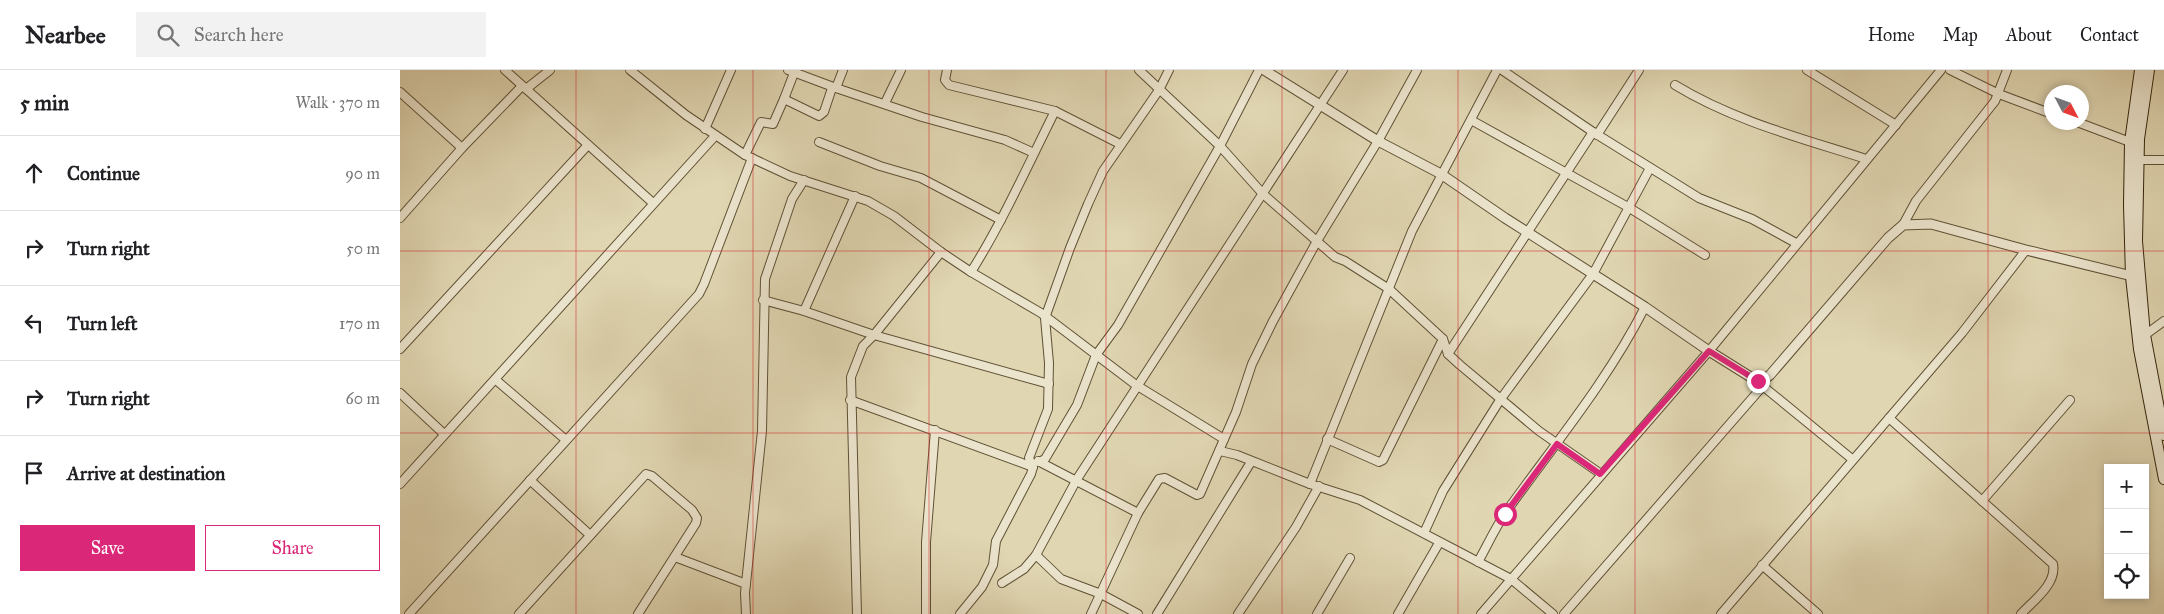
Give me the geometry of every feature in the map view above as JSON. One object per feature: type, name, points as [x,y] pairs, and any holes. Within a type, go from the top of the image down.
[{"type":"main road","points":[[2140,70],[2130,142],[2129,205],[2139,350],[2164,479]]},
{"type":"main road","points":[[2149,70],[2138,160],[2135,277],[2164,435]]},
{"type":"street","points":[[505,70],[587,146],[653,203]]},
{"type":"street","points":[[400,218],[462,148],[524,88],[550,70]]},
{"type":"street","points":[[630,70],[705,129],[748,157],[804,180],[855,196],[894,216],[971,272],[1041,313],[1045,318],[1136,385],[1224,439]]},
{"type":"street","points":[[705,129],[731,70]]},
{"type":"street","points":[[784,99],[819,116],[824,112],[843,70]]},
{"type":"street","points":[[885,103],[901,70]]},
{"type":"street","points":[[947,70],[946,80],[949,85],[1055,111],[1120,144]]},
{"type":"street","points":[[1139,70],[1158,90],[1220,146],[1263,194],[1335,257],[1345,260],[1389,289],[1443,339],[1448,354],[1500,400],[1600,474]]},
{"type":"street","points":[[1036,464],[1029,458],[1048,409],[1049,384],[1045,318],[1088,204],[1103,172],[1158,90],[1169,70]]},
{"type":"street","points":[[960,614],[982,587],[993,565],[996,541],[1036,464],[1045,459],[1076,405],[1096,355],[1118,325],[1220,146],[1259,70]]},
{"type":"street","points":[[1264,70],[1378,141],[1441,174],[1528,233],[1646,307],[1760,384],[1852,460]]},
{"type":"street","points":[[1002,583],[1024,569],[1036,555],[1077,479],[1127,405],[1136,385],[1343,70]]},
{"type":"street","points":[[1091,614],[1138,513],[1159,479],[1165,478],[1196,495],[1200,494],[1220,451],[1252,364],[1273,321],[1317,241],[1378,141],[1417,70]]},
{"type":"street","points":[[1310,484],[1412,231],[1497,70]]},
{"type":"street","points":[[1502,70],[1595,134],[1699,198],[1752,218],[1796,243]]},
{"type":"street","points":[[1448,354],[1566,174],[1639,70]]},
{"type":"street","points":[[1808,70],[1896,125]]},
{"type":"street","points":[[1481,614],[1600,474],[1709,351],[1796,243],[1943,70],[2044,111]]},
{"type":"street","points":[[1564,614],[1762,381],[1777,367],[1888,238],[1902,225],[1916,201],[1999,94],[2006,70]]},
{"type":"street","points":[[409,614],[699,294],[760,122],[773,124],[784,99],[791,72],[922,117],[1005,140],[1034,153]]},
{"type":"street","points":[[1675,85],[1700,100],[1747,121],[1866,159]]},
{"type":"street","points":[[400,92],[462,148]]},
{"type":"street","points":[[971,272],[997,230],[1055,111]]},
{"type":"street","points":[[1471,120],[1628,207],[1705,255]]},
{"type":"street","points":[[2089,127],[2130,142]]},
{"type":"street","points":[[400,484],[715,136]]},
{"type":"street","points":[[819,142],[880,166],[921,178],[1001,220]]},
{"type":"street","points":[[400,349],[587,146]]},
{"type":"street","points":[[2138,160],[2164,160]]},
{"type":"street","points":[[1424,533],[1443,491],[1500,400],[1593,274],[1650,168]]},
{"type":"street","points":[[746,614],[746,584],[762,431],[763,300],[765,279],[792,199],[804,180]]},
{"type":"street","points":[[804,311],[855,196]]},
{"type":"street","points":[[1902,225],[1931,224],[2135,277]]},
{"type":"street","points":[[1721,614],[1962,333],[2026,250]]},
{"type":"street","points":[[857,614],[850,400],[851,377],[855,362],[863,346],[941,252]]},
{"type":"street","points":[[763,300],[804,311],[874,335],[1049,384]]},
{"type":"street","points":[[1478,562],[1505,514],[1557,444],[1633,330],[1646,307]]},
{"type":"street","points":[[2145,336],[2164,321]]},
{"type":"street","points":[[1327,439],[1379,462],[1383,460],[1443,339]]},
{"type":"street","points":[[496,380],[566,440]]},
{"type":"street","points":[[400,393],[444,434]]},
{"type":"street","points":[[850,400],[1077,479],[1099,494],[1138,513]]},
{"type":"street","points":[[1982,501],[2070,400]]},
{"type":"street","points":[[1889,418],[2053,564],[2054,572],[2051,580],[2021,614]]},
{"type":"street","points":[[926,614],[926,542],[935,430]]},
{"type":"street","points":[[1220,451],[1237,455],[1310,484],[1360,500],[1510,579],[1553,614]]},
{"type":"street","points":[[1157,614],[1251,462]]},
{"type":"street","points":[[519,614],[646,474],[652,476],[692,510],[697,518],[696,523],[638,614]]},
{"type":"street","points":[[530,480],[590,535]]},
{"type":"street","points":[[1238,614],[1296,527],[1319,486]]},
{"type":"street","points":[[1398,614],[1439,543]]},
{"type":"street","points":[[1036,555],[1062,579],[1100,594],[1138,614]]},
{"type":"street","points":[[675,557],[746,584]]},
{"type":"street","points":[[1317,614],[1350,558]]},
{"type":"street","points":[[1762,565],[1818,614]]},
{"type":"route","points":[[1505,514],[1557,444],[1600,474],[1709,351],[1758,381]]}]
